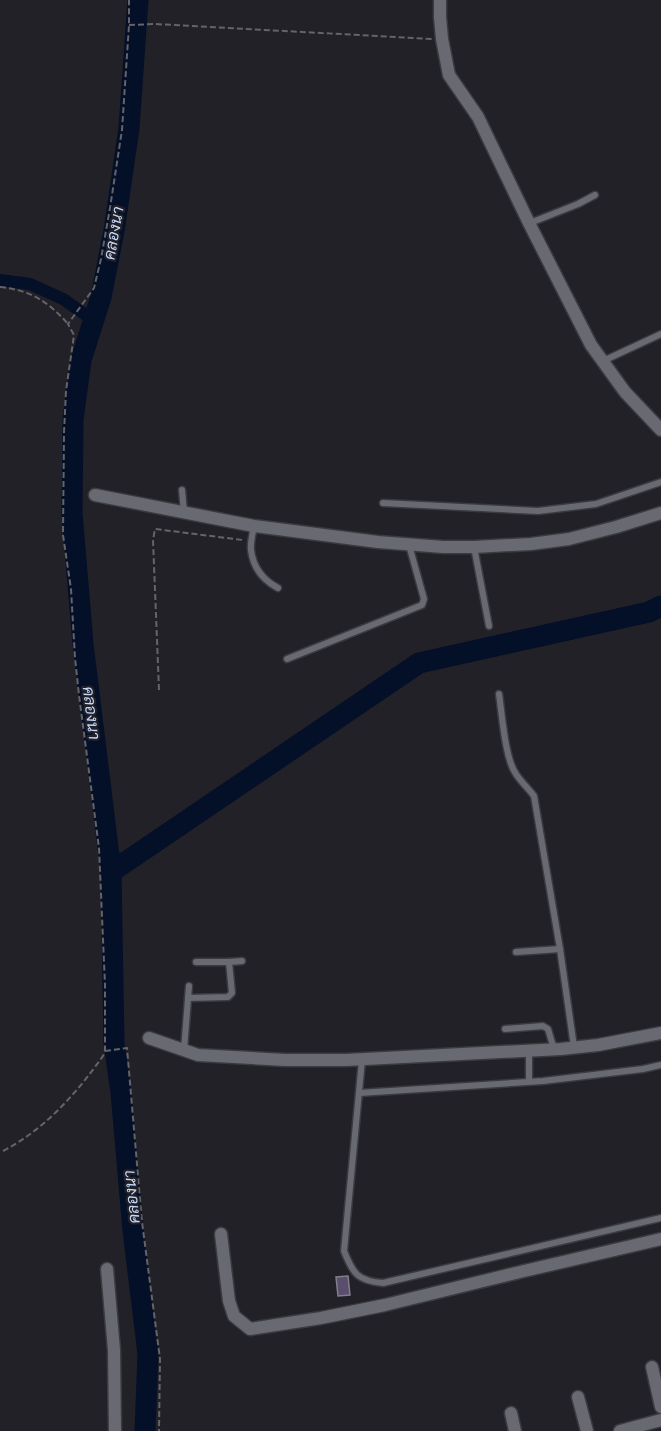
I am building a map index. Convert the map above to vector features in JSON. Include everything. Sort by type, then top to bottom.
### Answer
[{"type":"street","points":[[440,0],[442,39],[448,75],[478,117],[591,345],[625,392],[661,430]]},
{"type":"street","points":[[95,495],[254,526],[409,545],[474,547],[531,544],[569,539],[661,513]]},
{"type":"street","points":[[149,1038],[198,1055],[264,1059],[362,1059],[554,1050],[661,1033]]},
{"type":"street","points":[[221,1234],[229,1301],[234,1316],[250,1329],[385,1305],[661,1239]]},
{"type":"street","points":[[107,1269],[114,1350],[115,1431]]},
{"type":"street","points":[[652,1367],[661,1407]]},
{"type":"street","points":[[578,1396],[587,1431]]},
{"type":"street","points":[[511,1413],[515,1431]]},
{"type":"street","points":[[620,1431],[649,1427],[661,1420]]},
{"type":"lane","points":[[529,223],[595,195]]},
{"type":"lane","points":[[602,361],[661,334]]},
{"type":"lane","points":[[383,502],[538,511],[596,504],[661,482]]},
{"type":"lane","points":[[182,490],[184,512]]},
{"type":"lane","points":[[254,526],[251,549],[256,566],[267,582],[278,588]]},
{"type":"lane","points":[[287,660],[422,605],[424,599],[409,545]]},
{"type":"lane","points":[[474,547],[489,626]]},
{"type":"lane","points":[[499,694],[509,759],[515,773],[534,796],[574,1048]]},
{"type":"lane","points":[[516,952],[560,949]]},
{"type":"lane","points":[[196,962],[242,961]]},
{"type":"lane","points":[[188,998],[228,997],[232,993],[229,962]]},
{"type":"lane","points":[[184,1051],[189,986]]},
{"type":"lane","points":[[505,1029],[543,1026],[548,1029],[554,1050]]},
{"type":"lane","points":[[529,1051],[529,1082]]},
{"type":"lane","points":[[362,1059],[344,1251],[356,1275],[369,1282],[383,1284],[661,1218]]},
{"type":"lane","points":[[359,1093],[529,1082],[661,1065]]},
{"type":"path","points":[[69,324],[94,288],[101,259],[122,130],[129,0]]},
{"type":"path","points":[[129,25],[155,24],[442,39]]},
{"type":"path","points":[[0,287],[22,291],[49,304],[69,324],[74,335],[65,402],[63,535],[71,589],[79,695],[99,848],[105,985],[105,1051],[103,1056],[76,1092],[33,1133],[3,1151]]},
{"type":"path","points":[[159,690],[153,540],[155,529],[252,541]]},
{"type":"path","points":[[105,1051],[127,1048],[142,1222],[160,1359],[159,1431]]},
{"type":"building","points":[[348,1276],[350,1295],[338,1296],[336,1277]]},
{"type":"waterway","name":"คลองนา","points":[[138,0],[129,128],[114,231],[101,297],[81,360],[73,419],[72,513],[83,644],[111,872],[114,1043],[148,1354],[145,1431]]},
{"type":"waterway","points":[[0,280],[30,284],[63,299],[93,320]]},
{"type":"waterway","points":[[111,872],[419,663],[649,612],[661,606]]}]
